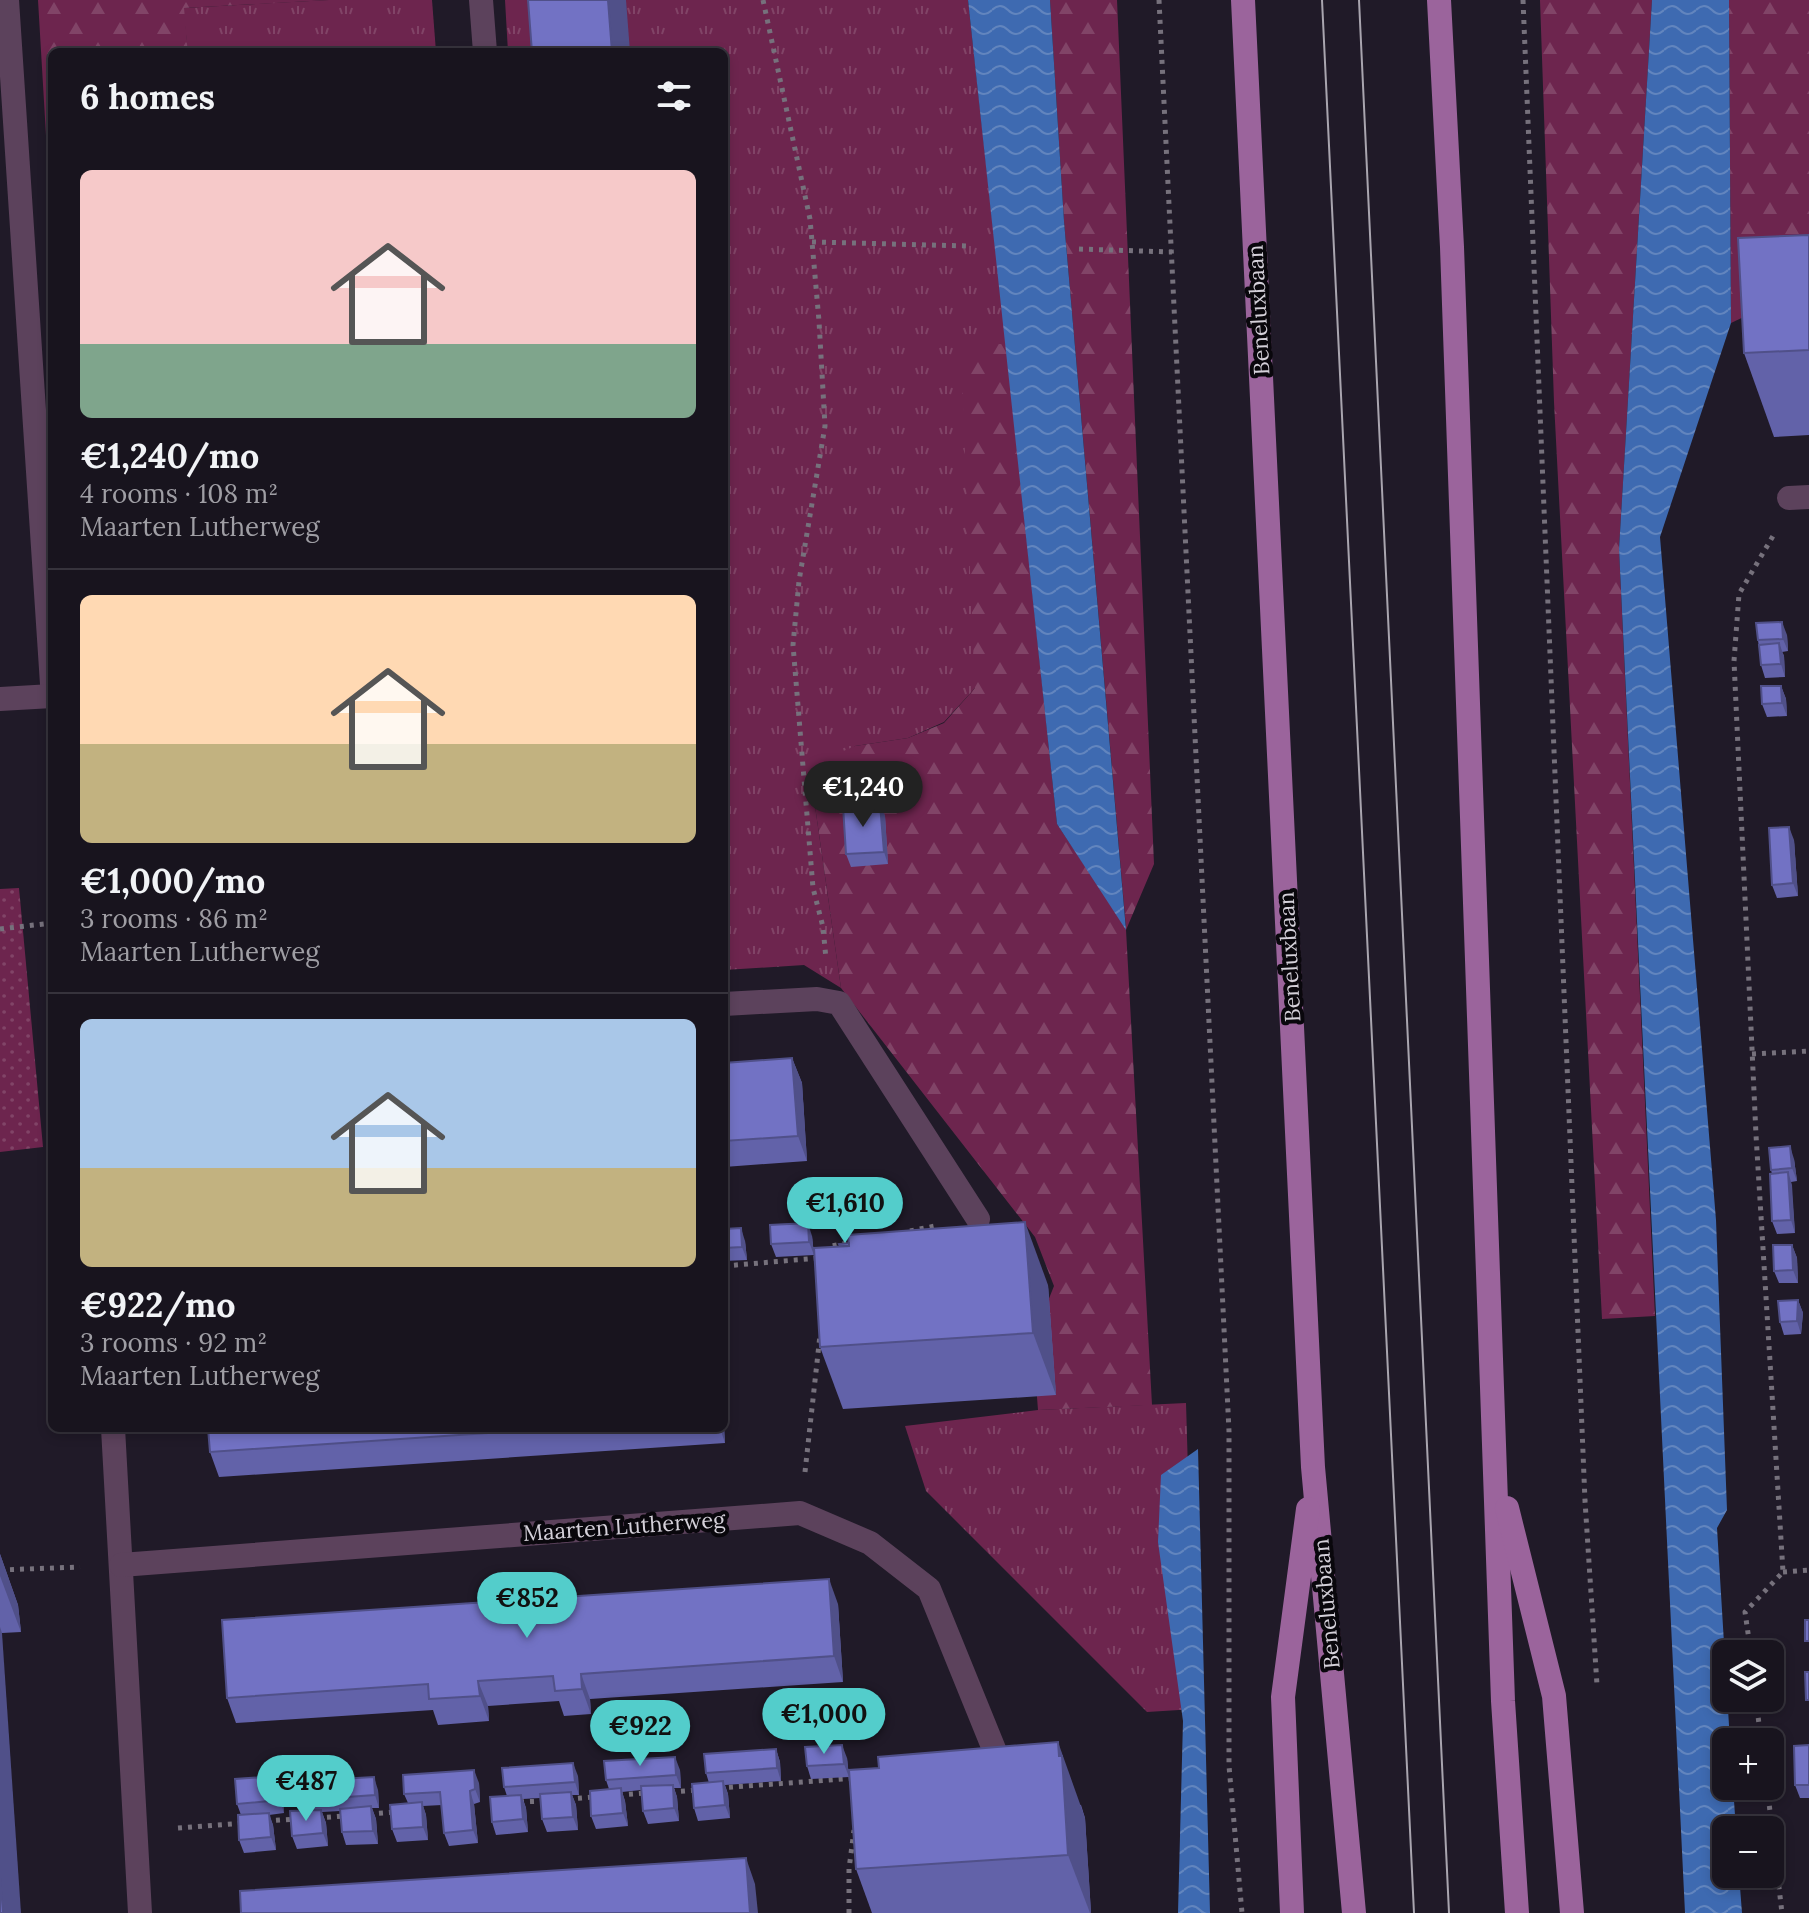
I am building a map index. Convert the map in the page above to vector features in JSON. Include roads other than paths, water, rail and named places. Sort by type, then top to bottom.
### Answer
[{"type":"main road","name":"Beneluxbaan","points":[[1243,0],[1313,1467],[1354,1913]]},
{"type":"main road","points":[[1439,0],[1452,247],[1503,1701],[1517,1913]]},
{"type":"main road","points":[[1496,1463],[1554,1696],[1572,1913]]},
{"type":"main road","points":[[1292,1913],[1283,1697],[1313,1467]]},
{"type":"street","points":[[7,0],[48,623]]},
{"type":"street","points":[[481,0],[485,48]]},
{"type":"street","points":[[0,699],[48,696]]},
{"type":"street","points":[[728,1004],[817,999],[839,1003],[978,1219]]},
{"type":"street","points":[[113,1432],[140,1913]]},
{"type":"street","name":"Maarten Lutherweg","points":[[121,1565],[800,1513],[870,1543],[929,1589],[996,1754]]},
{"type":"water","points":[[968,0],[1050,0],[1064,221],[1126,930],[1057,824]]},
{"type":"water","points":[[1652,0],[1729,0],[1731,323],[1660,537],[1716,1220],[1727,1510],[1717,1528],[1724,1640],[1712,1640],[1712,1712],[1728,1712],[1729,1728],[1712,1728],[1712,1800],[1734,1800],[1735,1816],[1712,1816],[1712,1888],[1740,1888],[1742,1913],[1685,1913],[1619,549]]},
{"type":"water","points":[[1198,1449],[1210,1913],[1178,1913],[1183,1721],[1158,1542],[1161,1475]]},
{"type":"tram line","points":[[1322,0],[1414,1913]]},
{"type":"tram line","points":[[1359,0],[1449,1913]]}]
